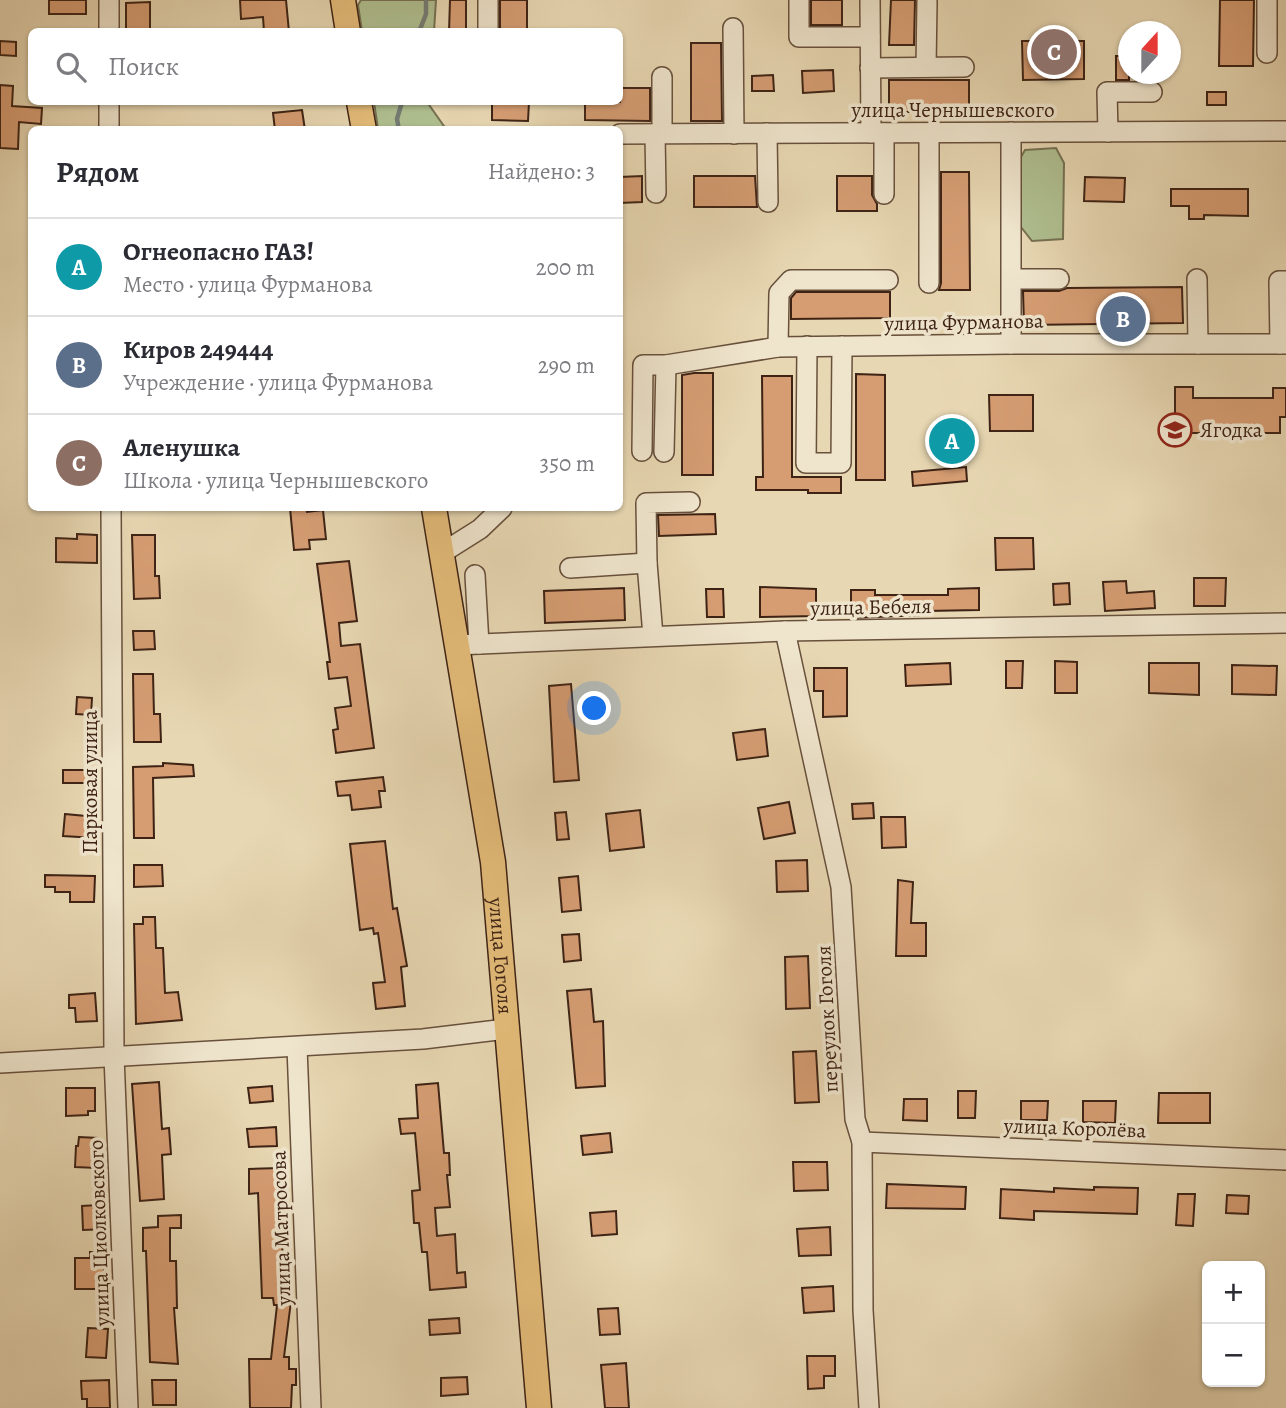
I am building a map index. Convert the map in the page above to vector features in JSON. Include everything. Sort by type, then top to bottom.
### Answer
[{"type":"main road","points":[[343,0],[347,28]]},
{"type":"main road","points":[[360,105],[363,126]]},
{"type":"main road","name":"улица Гоголя","points":[[435,511],[442,553],[468,645],[493,862],[539,1408]]},
{"type":"street","points":[[109,0],[109,28]]},
{"type":"street","points":[[488,0],[488,28]]},
{"type":"street","points":[[799,0],[799,37],[870,37]]},
{"type":"street","points":[[870,0],[870,68],[884,194]]},
{"type":"street","points":[[1267,0],[1267,53]]},
{"type":"street","points":[[926,2],[926,67]]},
{"type":"street","points":[[733,28],[734,134]]},
{"type":"street","points":[[870,68],[964,67]]},
{"type":"street","points":[[656,193],[662,77]]},
{"type":"street","points":[[1108,132],[1107,92],[1152,92]]},
{"type":"street","points":[[109,105],[109,126]]},
{"type":"street","name":"улица Чернышевского","points":[[623,134],[1286,131]]},
{"type":"street","points":[[1011,132],[1011,344]]},
{"type":"street","points":[[767,133],[768,202]]},
{"type":"street","points":[[929,133],[929,283]]},
{"type":"street","points":[[1012,279],[1059,279]]},
{"type":"street","points":[[1197,279],[1198,344]]},
{"type":"street","points":[[778,347],[779,293],[791,280],[888,280]]},
{"type":"street","points":[[1283,344],[1279,281],[1286,281]]},
{"type":"street","name":"улица Фурманова","points":[[642,451],[643,365],[666,365],[778,347],[807,346],[1283,344]]},
{"type":"street","points":[[807,346],[806,463],[841,463],[842,346]]},
{"type":"street","points":[[664,452],[666,365]]},
{"type":"street","points":[[653,636],[647,563],[646,503],[690,502]]},
{"type":"street","name":"Парковая улица","points":[[111,511],[114,1056]]},
{"type":"street","points":[[442,553],[480,529],[499,511]]},
{"type":"street","points":[[570,568],[647,563]]},
{"type":"street","points":[[468,645],[475,575]]},
{"type":"street","name":"улица Бебеля","points":[[468,645],[785,631],[1286,623]]},
{"type":"street","name":"переулок Гоголя","points":[[785,631],[841,887],[855,1119],[862,1142],[863,1310],[869,1408]]},
{"type":"street","points":[[0,1063],[423,1039],[506,1029]]},
{"type":"street","name":"улица Матросова","points":[[297,1047],[311,1408]]},
{"type":"street","name":"улица Циолковского","points":[[114,1056],[128,1408]]},
{"type":"street","name":"улица Королёва","points":[[862,1142],[1286,1160]]},
{"type":"green space","points":[[361,0],[436,0],[434,28],[362,28],[358,5]]},
{"type":"green space","points":[[374,105],[429,105],[444,126],[378,126]]},
{"type":"green space","points":[[1056,148],[1064,163],[1063,239],[1032,241],[1021,227],[1021,157],[1025,150]]},
{"type":"building","points":[[49,0],[86,0],[86,14],[49,14]]},
{"type":"building","points":[[240,0],[286,0],[289,28],[264,28],[263,17],[241,19]]},
{"type":"building","points":[[450,0],[466,0],[466,28],[449,28]]},
{"type":"building","points":[[500,0],[527,0],[527,28],[500,28]]},
{"type":"building","points":[[811,0],[842,0],[842,25],[811,25]]},
{"type":"building","points":[[891,0],[915,0],[914,45],[889,45]]},
{"type":"building","points":[[1220,0],[1254,0],[1253,66],[1219,66]]},
{"type":"building","points":[[150,2],[150,28],[126,28],[126,3]]},
{"type":"building","points":[[0,41],[16,42],[16,56],[0,55]]},
{"type":"building","points":[[1022,41],[1040,41],[1041,51],[1066,51],[1066,41],[1084,41],[1084,79],[1023,80]]},
{"type":"building","points":[[691,43],[721,43],[722,121],[691,121]]},
{"type":"building","points":[[1116,56],[1118,56],[1118,80]]},
{"type":"building","points":[[833,70],[834,91],[803,93],[802,71]]},
{"type":"building","points":[[773,75],[774,91],[752,91],[752,76]]},
{"type":"building","points":[[889,80],[969,80],[969,112],[889,112]]},
{"type":"building","points":[[0,85],[13,86],[12,106],[42,108],[41,124],[19,122],[18,149],[0,148]]},
{"type":"building","points":[[623,88],[650,88],[650,121],[585,120],[585,105],[623,105]]},
{"type":"building","points":[[1207,92],[1226,92],[1226,105],[1207,105]]},
{"type":"building","points":[[492,105],[529,105],[528,121],[492,120]]},
{"type":"building","points":[[302,110],[304,126],[275,126],[273,113]]},
{"type":"building","points":[[941,172],[969,172],[970,290],[939,290]]},
{"type":"building","points":[[642,176],[642,202],[623,203],[623,177]]},
{"type":"building","points":[[694,176],[755,176],[757,207],[694,207]]},
{"type":"building","points":[[837,176],[872,176],[872,195],[877,211],[837,211]]},
{"type":"building","points":[[1085,177],[1125,178],[1124,202],[1084,201]]},
{"type":"building","points":[[1171,189],[1248,189],[1248,216],[1204,215],[1204,219],[1189,219],[1189,206],[1171,206]]},
{"type":"building","points":[[1182,287],[1183,323],[1024,325],[1023,291]]},
{"type":"building","points":[[796,292],[890,292],[890,318],[791,319],[791,298]]},
{"type":"building","points":[[713,373],[713,475],[682,475],[682,375]]},
{"type":"building","points":[[856,374],[885,375],[885,480],[856,480]]},
{"type":"building","points":[[762,376],[792,376],[792,477],[841,477],[841,493],[756,490],[756,477],[763,477]]},
{"type":"building","points":[[1175,387],[1193,387],[1193,398],[1273,398],[1273,388],[1286,388],[1286,417],[1280,417],[1280,433],[1183,433],[1183,417],[1175,416]]},
{"type":"building","points":[[989,395],[1033,395],[1033,431],[990,431]]},
{"type":"building","points":[[966,467],[967,481],[913,486],[912,472]]},
{"type":"building","points":[[290,511],[323,511],[326,539],[309,540],[310,549],[294,550]]},
{"type":"building","points":[[715,514],[716,534],[659,536],[658,515]]},
{"type":"building","points":[[77,534],[97,535],[97,563],[56,562],[56,538],[77,539]]},
{"type":"building","points":[[132,535],[155,535],[155,576],[159,576],[160,598],[134,599]]},
{"type":"building","points":[[995,538],[1033,538],[1034,569],[996,570]]},
{"type":"building","points":[[349,561],[357,621],[339,623],[341,646],[360,644],[374,748],[336,753],[333,730],[338,729],[335,708],[351,706],[347,677],[329,679],[327,662],[330,662],[317,564]]},
{"type":"building","points":[[1194,578],[1226,578],[1225,606],[1194,606]]},
{"type":"building","points":[[1126,581],[1127,593],[1154,591],[1155,608],[1105,611],[1103,582]]},
{"type":"building","points":[[1069,583],[1070,604],[1054,605],[1053,584]]},
{"type":"building","points":[[760,587],[816,589],[816,616],[760,617]]},
{"type":"building","points":[[624,588],[625,620],[545,623],[544,591]]},
{"type":"building","points":[[979,588],[979,610],[926,611],[926,615],[851,618],[851,590],[875,590],[875,595],[948,595],[948,589]]},
{"type":"building","points":[[706,589],[723,589],[724,617],[707,617]]},
{"type":"building","points":[[133,631],[154,631],[155,649],[134,650]]},
{"type":"building","points":[[1006,661],[1023,661],[1022,688],[1006,688]]},
{"type":"building","points":[[1055,661],[1077,662],[1077,693],[1055,693]]},
{"type":"building","points":[[950,663],[951,684],[906,686],[905,665]]},
{"type":"building","points":[[1149,663],[1199,663],[1199,695],[1149,693]]},
{"type":"building","points":[[1232,665],[1277,666],[1276,695],[1232,694]]},
{"type":"building","points":[[814,668],[847,668],[847,716],[823,717],[823,691],[814,691]]},
{"type":"building","points":[[133,674],[153,674],[154,714],[160,714],[161,742],[134,742]]},
{"type":"building","points":[[571,684],[579,780],[554,782],[549,686]]},
{"type":"building","points":[[77,697],[92,698],[91,715],[76,714]]},
{"type":"building","points":[[765,729],[768,756],[737,760],[733,733]]},
{"type":"building","points":[[163,763],[193,765],[194,776],[153,778],[154,838],[134,838],[133,767],[163,766]]},
{"type":"building","points":[[63,770],[95,770],[95,783],[63,783]]},
{"type":"building","points":[[383,777],[385,791],[379,791],[381,807],[352,810],[350,795],[338,796],[336,782]]},
{"type":"building","points":[[789,802],[795,833],[764,839],[758,808]]},
{"type":"building","points":[[873,803],[874,818],[853,819],[852,804]]},
{"type":"building","points":[[640,810],[644,847],[610,851],[606,814]]},
{"type":"building","points":[[566,812],[569,839],[557,840],[555,813]]},
{"type":"building","points":[[65,814],[96,817],[95,838],[63,836]]},
{"type":"building","points":[[881,817],[905,817],[906,847],[882,848]]},
{"type":"building","points":[[385,841],[393,909],[397,908],[407,966],[401,967],[405,1006],[376,1009],[373,983],[385,982],[378,933],[374,934],[373,928],[360,930],[350,844]]},
{"type":"building","points":[[807,860],[808,891],[777,892],[776,861]]},
{"type":"building","points":[[134,865],[162,865],[163,886],[134,887]]},
{"type":"building","points":[[45,875],[95,876],[94,902],[70,902],[70,892],[55,892],[55,887],[45,887]]},
{"type":"building","points":[[578,876],[581,910],[562,912],[559,878]]},
{"type":"building","points":[[898,880],[913,882],[911,923],[926,923],[926,956],[896,956]]},
{"type":"building","points":[[143,917],[155,917],[156,948],[163,948],[165,993],[178,992],[182,1020],[136,1024],[134,924],[143,924]]},
{"type":"building","points":[[579,934],[581,960],[564,962],[562,935]]},
{"type":"building","points":[[808,956],[810,1008],[786,1009],[785,957]]},
{"type":"building","points":[[591,989],[594,1022],[603,1021],[605,1086],[576,1088],[567,991]]},
{"type":"building","points":[[95,993],[97,1021],[76,1022],[75,1008],[69,1008],[69,995]]},
{"type":"building","points":[[816,1051],[819,1102],[795,1103],[793,1052]]},
{"type":"building","points":[[159,1082],[162,1129],[169,1128],[171,1154],[162,1155],[164,1199],[140,1201],[132,1084]]},
{"type":"building","points":[[438,1083],[444,1153],[449,1153],[450,1175],[447,1175],[450,1207],[435,1208],[437,1236],[455,1234],[457,1273],[465,1272],[466,1287],[430,1290],[427,1252],[422,1252],[419,1223],[414,1223],[412,1191],[420,1190],[415,1133],[401,1134],[399,1119],[418,1118],[416,1085]]},
{"type":"building","points":[[272,1086],[273,1101],[250,1103],[248,1088]]},
{"type":"building","points":[[66,1088],[95,1088],[95,1111],[88,1111],[88,1115],[66,1116]]},
{"type":"building","points":[[958,1091],[976,1091],[975,1118],[958,1118]]},
{"type":"building","points":[[1159,1093],[1210,1093],[1210,1123],[1158,1123]]},
{"type":"building","points":[[904,1099],[927,1099],[927,1121],[903,1120]]},
{"type":"building","points":[[1021,1101],[1048,1101],[1047,1120],[1021,1120]]},
{"type":"building","points":[[1083,1101],[1116,1101],[1115,1123],[1083,1122]]},
{"type":"building","points":[[276,1127],[277,1146],[249,1147],[247,1129]]},
{"type":"building","points":[[610,1133],[612,1152],[583,1155],[581,1136]]},
{"type":"building","points":[[79,1137],[98,1138],[97,1168],[75,1167]]},
{"type":"building","points":[[793,1162],[827,1162],[828,1190],[794,1191]]},
{"type":"building","points":[[280,1168],[285,1293],[292,1293],[284,1357],[289,1357],[289,1369],[296,1369],[296,1385],[292,1385],[291,1408],[250,1408],[249,1359],[271,1359],[277,1305],[274,1305],[273,1298],[262,1298],[258,1193],[249,1194],[249,1169]]},
{"type":"building","points":[[887,1184],[966,1187],[965,1209],[886,1208]]},
{"type":"building","points":[[1094,1187],[1138,1188],[1137,1214],[1034,1211],[1034,1220],[1000,1218],[1001,1189],[1054,1192],[1054,1188],[1094,1190]]},
{"type":"building","points":[[1178,1194],[1195,1194],[1193,1226],[1176,1225]]},
{"type":"building","points":[[1227,1195],[1249,1196],[1248,1214],[1226,1213]]},
{"type":"building","points":[[98,1205],[99,1216],[106,1215],[107,1229],[83,1230],[82,1206]]},
{"type":"building","points":[[616,1211],[617,1234],[592,1236],[590,1213]]},
{"type":"building","points":[[181,1215],[181,1228],[170,1228],[170,1261],[176,1261],[177,1308],[174,1308],[178,1364],[150,1362],[143,1228],[158,1227],[158,1216]]},
{"type":"building","points":[[830,1227],[831,1255],[799,1256],[797,1229]]},
{"type":"building","points":[[90,1252],[104,1252],[104,1289],[75,1289],[75,1258],[90,1258]]},
{"type":"building","points":[[833,1286],[834,1311],[804,1313],[802,1288]]},
{"type":"building","points":[[618,1308],[620,1334],[600,1335],[598,1309]]},
{"type":"building","points":[[459,1318],[460,1333],[430,1335],[429,1320]]},
{"type":"building","points":[[88,1328],[108,1329],[106,1358],[86,1357]]},
{"type":"building","points":[[807,1356],[835,1356],[835,1376],[824,1376],[824,1388],[808,1389]]},
{"type":"building","points":[[626,1363],[629,1408],[605,1408],[601,1365]]},
{"type":"building","points":[[467,1377],[468,1394],[441,1396],[441,1378]]},
{"type":"building","points":[[109,1380],[110,1408],[87,1408],[87,1399],[82,1399],[81,1381]]},
{"type":"building","points":[[152,1380],[176,1380],[176,1405],[153,1405]]},
{"type":"waterway","points":[[421,28],[426,14],[426,0]]},
{"type":"waterway","points":[[398,126],[397,119],[401,105]]},
{"type":"place","name":"Аленушка","points":[[1054,52]]},
{"type":"place","name":"Киров 249444","points":[[1123,319]]},
{"type":"place","name":"Ягодка","points":[[1175,430]]},
{"type":"place","name":"Огнеопасно ГАЗ!","points":[[952,441]]}]
